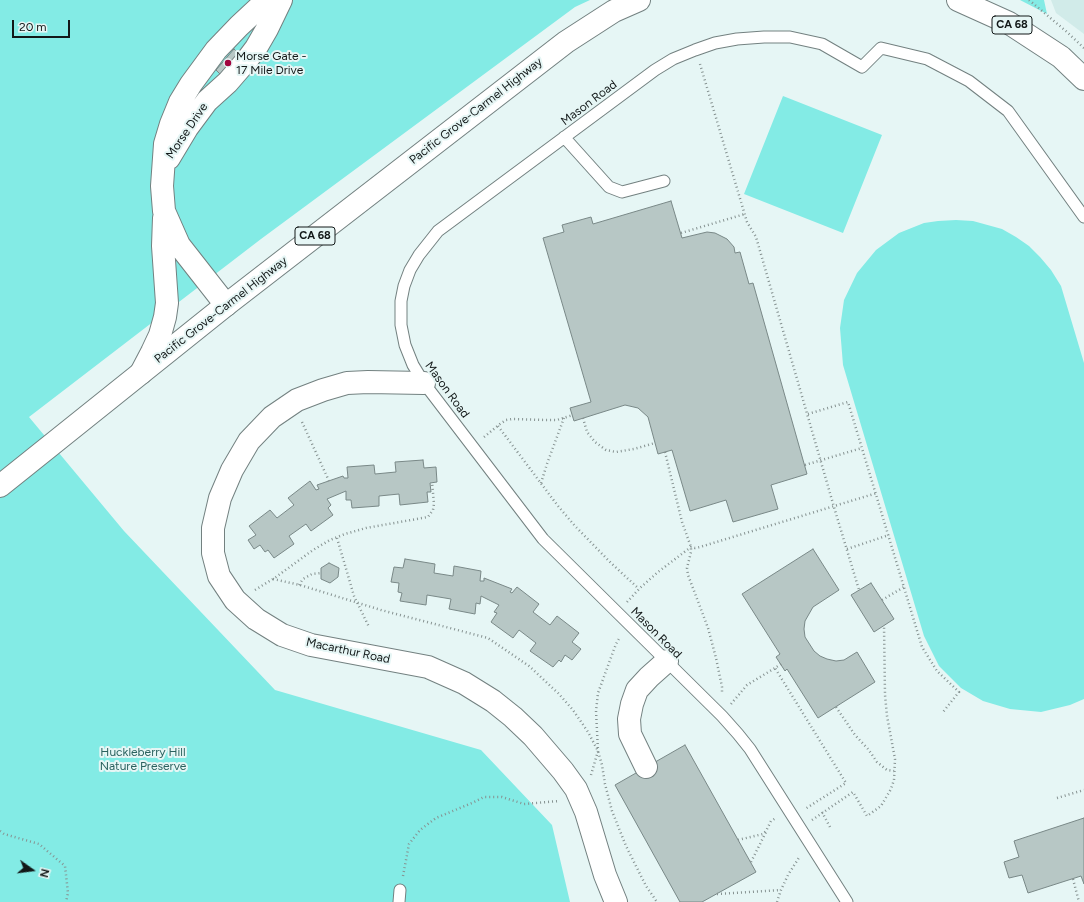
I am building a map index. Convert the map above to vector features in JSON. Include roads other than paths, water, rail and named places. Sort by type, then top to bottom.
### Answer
[{"type":"street","name":"Morse Drive","points":[[226,305],[179,245],[164,211],[162,186],[165,144],[180,102],[190,84],[216,50],[267,0]]},
{"type":"street","name":"Morse Drive","points":[[164,166],[187,128],[207,101],[228,82],[256,48],[281,0]]},
{"type":"street","name":"Pacific Grove-Carmel Highway","points":[[0,486],[226,305],[566,42],[614,11],[639,0]]},
{"type":"street","name":"CA 68","points":[[958,0],[1008,23],[1061,57],[1084,79]]},
{"type":"street","points":[[141,373],[160,335],[167,303],[164,211]]},
{"type":"street","name":"Macarthur Road","points":[[424,383],[347,383],[297,400],[272,417],[250,441],[232,470],[220,498],[213,528],[213,554],[219,576],[234,600],[256,619],[282,634],[311,645],[428,667],[464,683],[493,701],[513,717],[533,736],[563,771],[576,789],[586,812],[605,875],[616,902]]},
{"type":"street","points":[[646,767],[630,734],[629,720],[632,704],[637,690],[649,676],[667,661]]},
{"type":"lane","name":"Mason Road","points":[[847,902],[750,749],[738,734],[667,661],[543,539],[424,383],[413,364],[405,345],[401,325],[400,302],[404,286],[410,270],[419,255],[438,231],[564,137],[655,70],[673,59],[715,43],[737,39],[790,37],[822,44],[862,67],[881,48],[927,59],[969,81],[1008,111],[1084,217]]},
{"type":"lane","points":[[564,137],[608,187],[622,192],[664,181]]},
{"type":"lane","points":[[399,902],[400,890]]},
{"type":"place","name":"Morse Gate - 17 Mile Drive","points":[[228,63]]},
{"type":"park label","name":"Huckleberry Hill Nature Preserve","points":[[143,759]]}]
